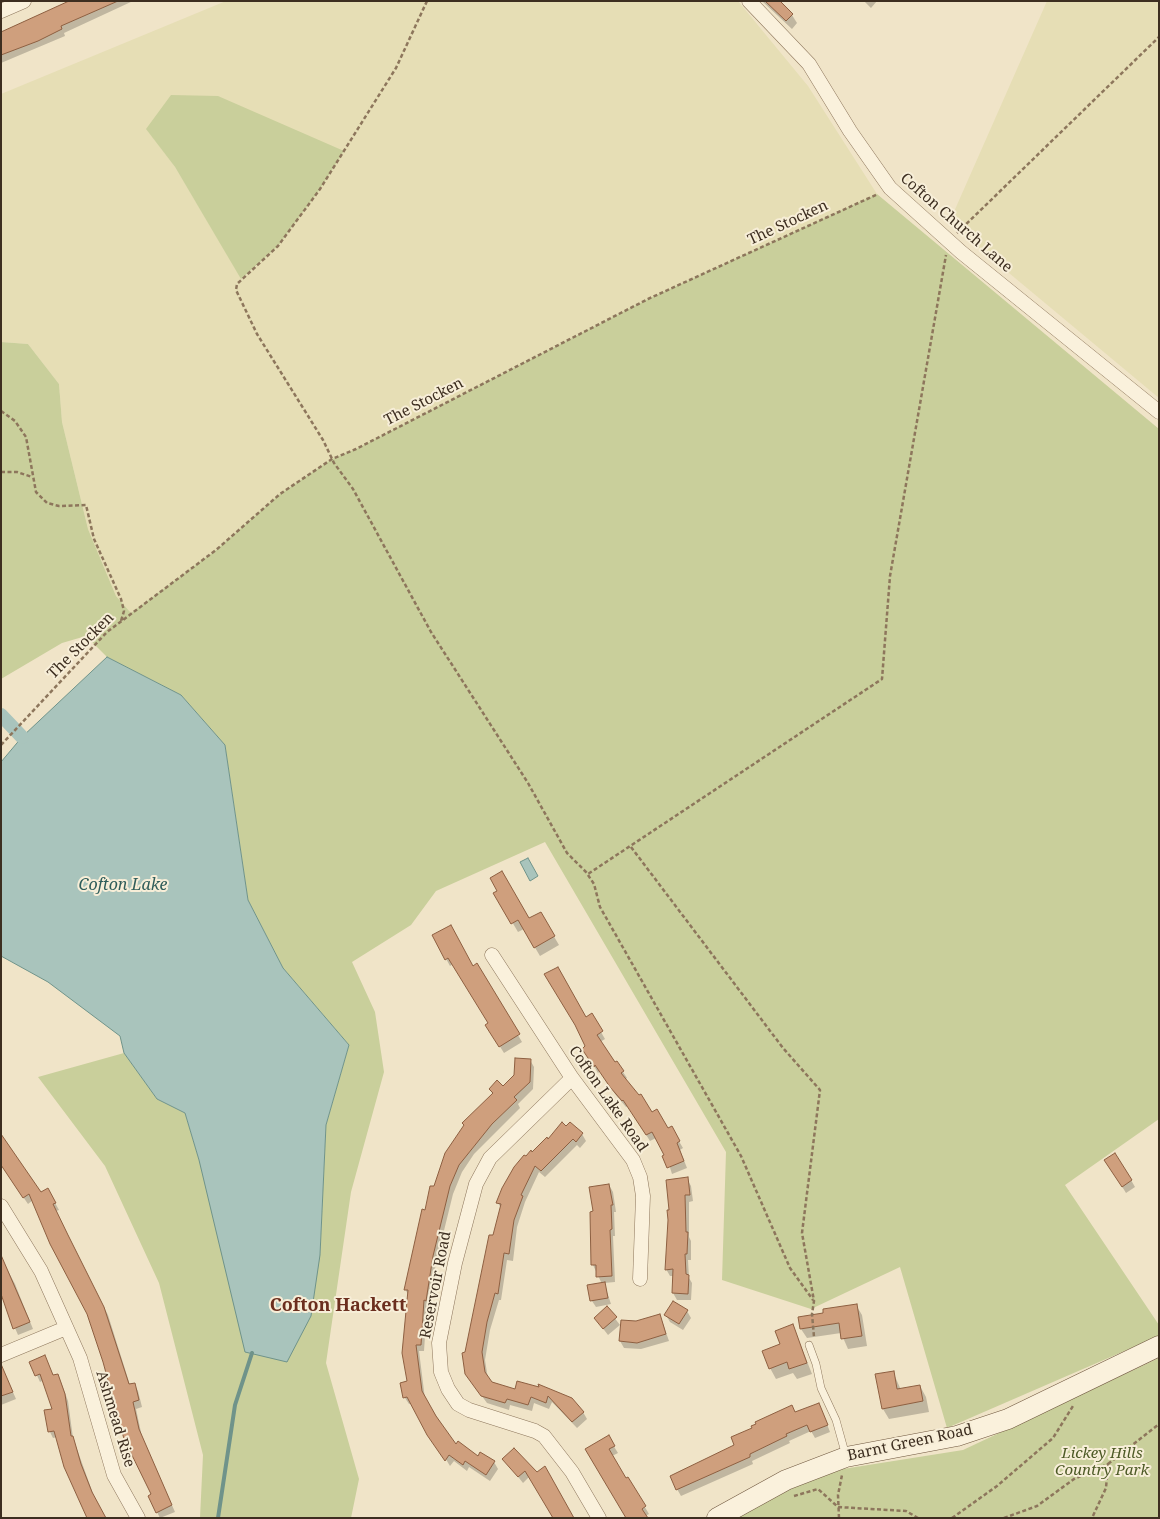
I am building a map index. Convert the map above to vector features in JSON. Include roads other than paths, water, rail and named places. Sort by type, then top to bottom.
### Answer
[{"type":"main road","name":"Barnt Green Road","points":[[717,1518],[786,1480],[846,1456],[957,1436],[1008,1419],[1159,1346]]},
{"type":"street","name":"Cofton Church Lane","points":[[750,1],[809,64],[850,130],[890,188],[949,241],[1159,412]]},
{"type":"street","name":"Cofton Lake Road","points":[[492,955],[572,1078],[633,1160],[640,1177],[643,1196],[640,1279]]},
{"type":"street","name":"Reservoir Road","points":[[572,1078],[490,1158],[476,1184],[455,1263],[439,1343],[441,1372],[448,1389],[458,1404],[469,1410],[535,1431],[544,1436],[572,1472],[599,1518]]},
{"type":"street","name":"Ashmead Rise","points":[[1,1206],[41,1271],[80,1358],[114,1475],[138,1518]]},
{"type":"street","points":[[1,1355],[66,1328]]},
{"type":"lane","points":[[808,1345],[816,1364],[821,1388],[836,1420],[846,1456]]},
{"type":"water","name":"Cofton Lake","points":[[107,657],[181,695],[225,745],[248,900],[283,968],[349,1045],[326,1125],[320,1255],[311,1316],[287,1362],[245,1352],[199,1160],[185,1113],[157,1099],[124,1053],[120,1036],[48,982],[1,956],[1,762],[22,737]]},
{"type":"water","points":[[528,858],[538,876],[530,881],[520,862]]},
{"type":"waterway","points":[[1,715],[22,737]]},
{"type":"waterway","points":[[218,1518],[235,1405],[252,1353]]},
{"type":"district","name":"Cofton Hackett","points":[[338,1306]]},
{"type":"park label","name":"Lickey Hills Country Park","points":[[1102,1462]]}]
